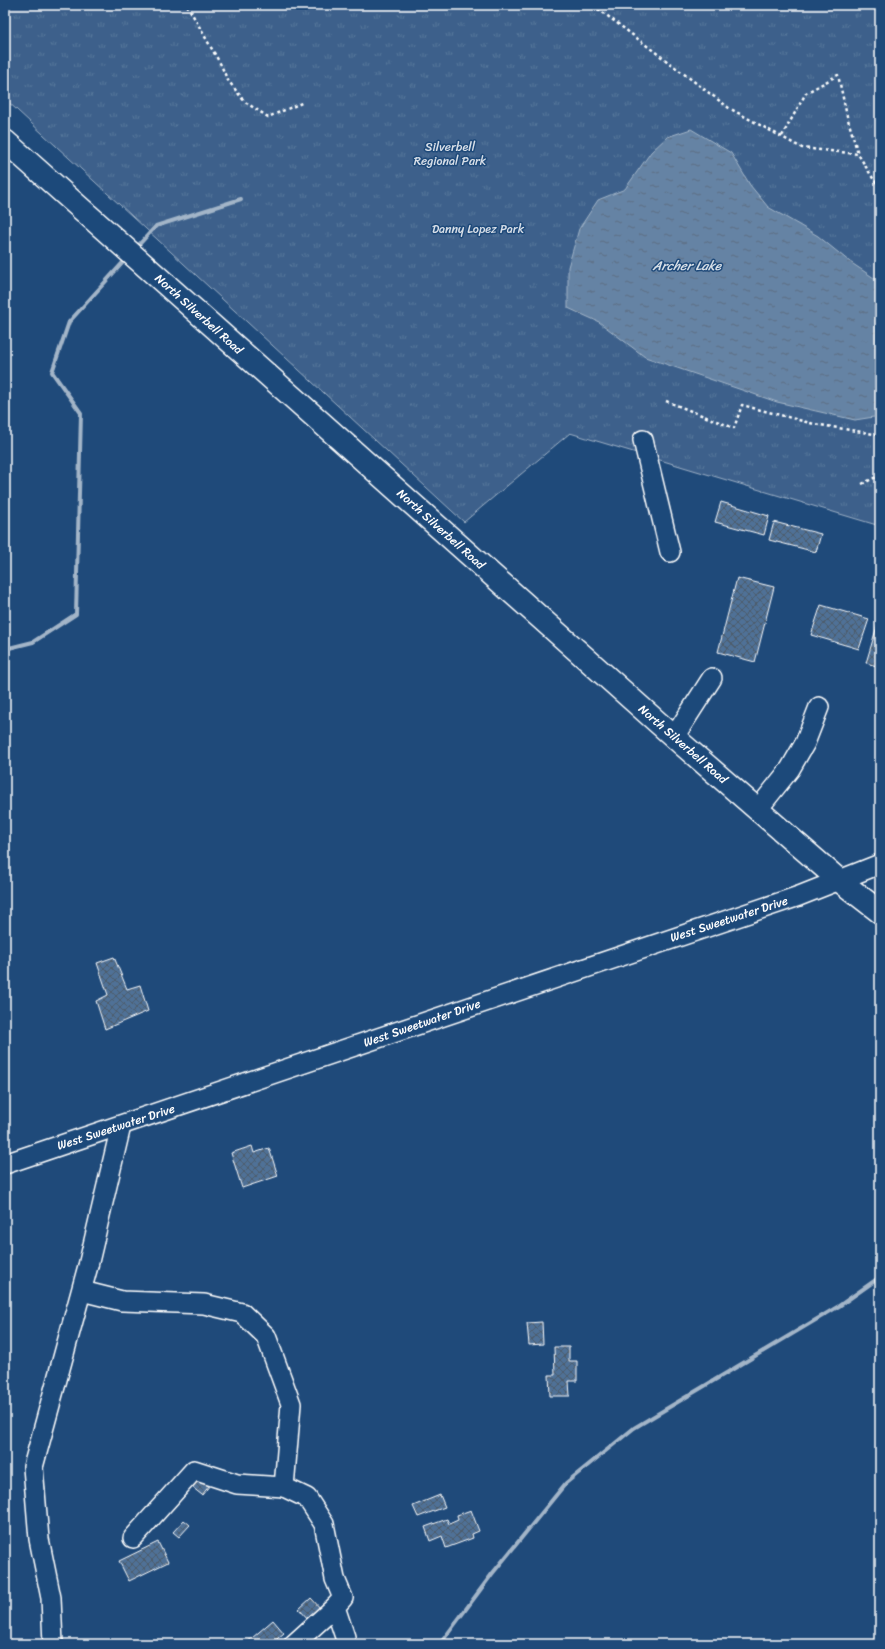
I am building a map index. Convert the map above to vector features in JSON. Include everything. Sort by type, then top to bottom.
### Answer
[{"type":"main road","name":"North Silverbell Road","points":[[5,141],[674,737],[840,881],[880,912]]},
{"type":"street","points":[[643,440],[670,552]]},
{"type":"street","points":[[674,737],[712,678]]},
{"type":"street","points":[[758,809],[790,770],[805,743],[819,707]]},
{"type":"street","name":"West Sweetwater Drive","points":[[5,1164],[121,1126],[840,881],[880,864]]},
{"type":"street","points":[[53,1644],[51,1598],[39,1539],[33,1467],[82,1291],[121,1126]]},
{"type":"street","points":[[82,1291],[122,1300],[204,1304],[227,1309],[242,1313],[266,1336],[291,1404],[284,1487]]},
{"type":"street","points":[[133,1538],[194,1470],[237,1484],[284,1487],[307,1498],[324,1524],[335,1579],[343,1598],[294,1644]]},
{"type":"street","points":[[335,1607],[345,1637],[345,1644]]},
{"type":"path","points":[[187,5],[228,79],[245,102],[268,117],[304,102]]},
{"type":"path","points":[[593,5],[729,108],[802,148],[858,154]]},
{"type":"path","points":[[782,136],[806,93],[838,75],[847,116],[858,154],[874,180],[880,186]]},
{"type":"path","points":[[666,401],[734,428],[742,405],[814,424],[880,435]]},
{"type":"path","points":[[862,484],[880,475]]},
{"type":"green space","name":"Danny Lopez Park","points":[[5,5],[880,5],[880,526],[570,433],[464,522],[5,99]]},
{"type":"water","name":"Archer Lake","points":[[691,129],[731,153],[750,185],[768,207],[818,236],[850,262],[880,282],[880,416],[855,420],[777,402],[645,357],[599,322],[568,308],[568,267],[579,229],[598,200],[625,189],[651,152],[667,137]]},
{"type":"building","points":[[721,502],[769,516],[764,535],[715,522]]},
{"type":"building","points":[[774,522],[821,534],[816,552],[769,540]]},
{"type":"building","points":[[737,578],[774,587],[755,662],[718,652]]},
{"type":"building","points":[[821,605],[869,619],[859,649],[811,635]]},
{"type":"building","points":[[880,616],[880,667],[866,663]]},
{"type":"building","points":[[114,957],[127,989],[140,985],[148,1011],[105,1029],[96,1001],[108,995],[97,963]]},
{"type":"building","points":[[252,1146],[254,1153],[269,1148],[278,1176],[242,1188],[231,1153]]},
{"type":"building","points":[[542,1322],[543,1344],[529,1345],[527,1323]]},
{"type":"building","points":[[554,1347],[569,1347],[569,1361],[577,1361],[577,1381],[569,1381],[570,1396],[550,1396],[549,1375],[555,1375]]},
{"type":"building","points":[[200,1477],[210,1485],[202,1495],[192,1487]]},
{"type":"building","points":[[440,1495],[445,1507],[418,1517],[413,1506]]},
{"type":"building","points":[[471,1510],[479,1531],[472,1534],[473,1538],[446,1548],[442,1536],[430,1541],[425,1527],[447,1519],[449,1524],[458,1520],[457,1515]]},
{"type":"building","points":[[184,1520],[190,1525],[179,1537],[173,1532]]},
{"type":"building","points":[[158,1542],[168,1562],[129,1581],[119,1561]]},
{"type":"building","points":[[311,1598],[321,1609],[309,1620],[299,1609]]},
{"type":"building","points":[[273,1620],[284,1633],[271,1644],[245,1644]]},
{"type":"waterway","points":[[135,249],[156,226],[241,199]]},
{"type":"waterway","points":[[5,649],[33,642],[76,614],[81,413],[52,372],[69,322],[127,258]]},
{"type":"waterway","points":[[440,1644],[492,1574],[566,1483],[634,1428],[839,1306],[880,1277]]},
{"type":"park label","name":"Silverbell Regional Park","points":[[450,154]]}]
